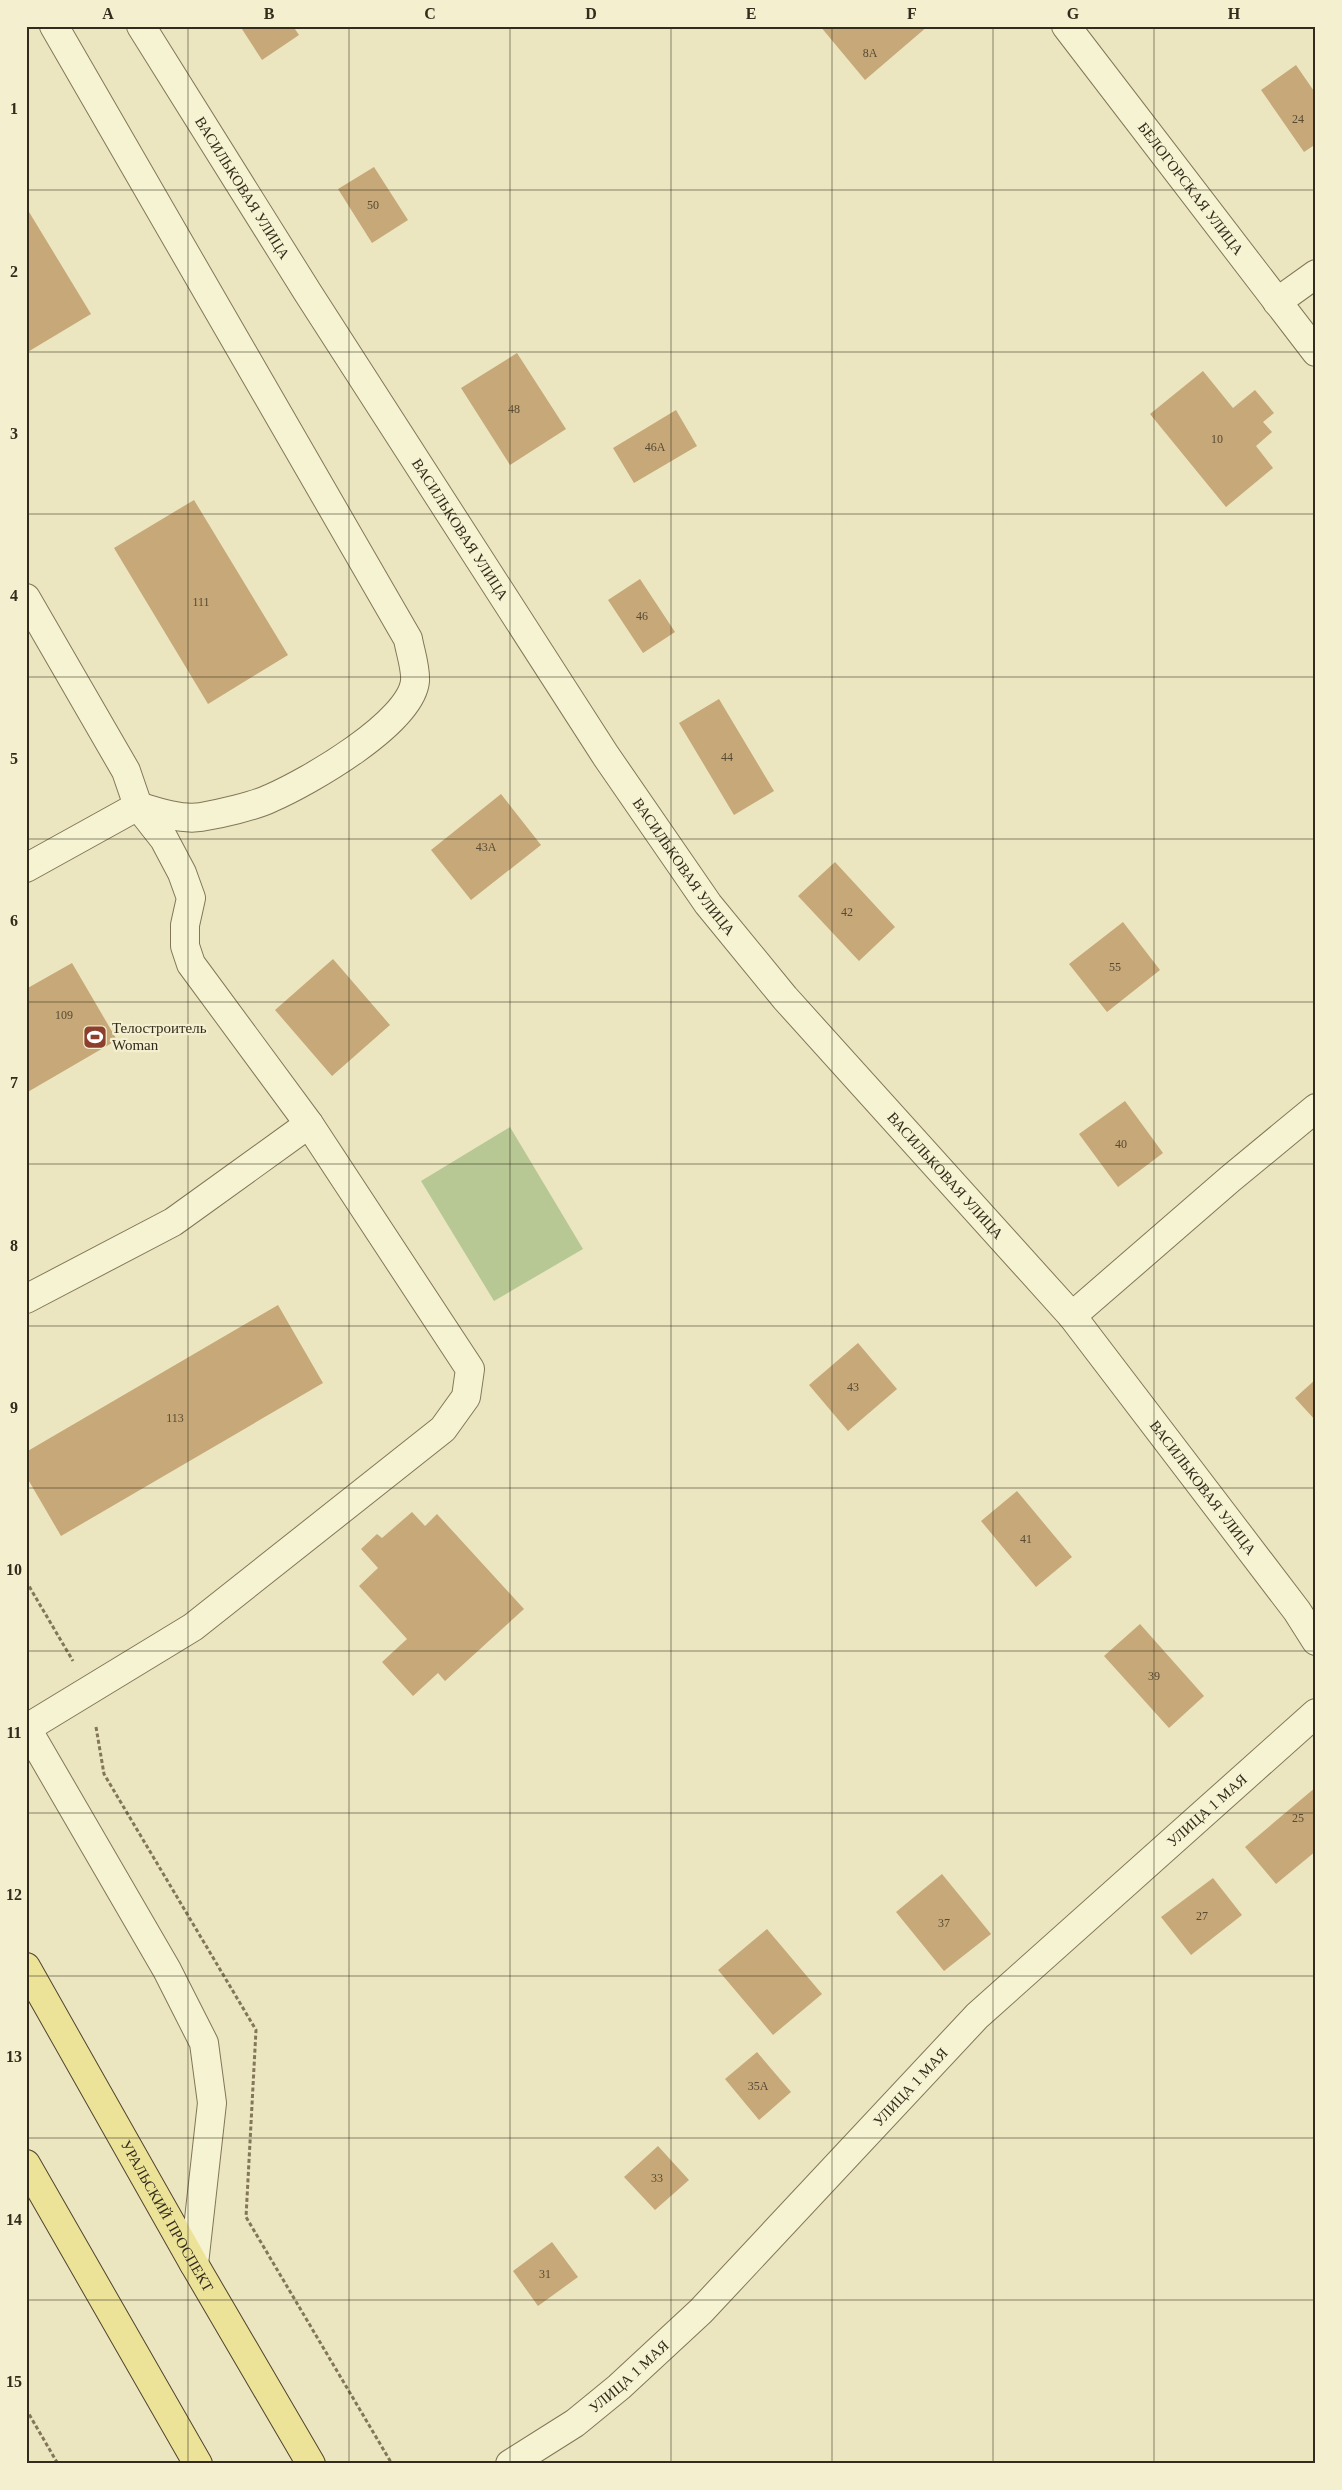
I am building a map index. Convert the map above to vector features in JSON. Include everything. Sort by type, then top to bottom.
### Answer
[{"type":"main road","name":"УРАЛЬСКИЙ ПРОСПЕКТ","points":[[26,1967],[194,2264],[311,2464]]},
{"type":"main road","points":[[26,2164],[198,2464]]},
{"type":"street","points":[[26,868],[138,806],[170,815],[200,817],[270,799],[324,771],[378,732],[401,712],[415,681],[408,639],[54,26]]},
{"type":"street","name":"ВАСИЛЬКОВАЯ УЛИЦА","points":[[141,26],[308,292],[601,748],[708,904],[785,998],[1072,1316],[1298,1611],[1316,1641]]},
{"type":"street","name":"БЕЛОГОРСКАЯ УЛИЦА","points":[[1066,26],[1316,352]]},
{"type":"street","points":[[1277,302],[1316,274]]},
{"type":"street","points":[[26,598],[126,771],[138,806],[164,839],[182,873],[191,898],[185,925],[185,946],[191,964],[309,1124],[470,1369],[466,1397],[443,1429],[193,1627],[27,1728],[166,1970],[204,2043],[212,2104],[194,2264]]},
{"type":"street","points":[[1072,1316],[1230,1178],[1316,1108]]},
{"type":"street","points":[[26,1299],[173,1222],[309,1124]]},
{"type":"street","name":"УЛИЦА 1 МАЯ","points":[[510,2464],[575,2423],[618,2387],[687,2324],[977,2016],[1316,1713]]},
{"type":"path","points":[[26,2409],[58,2464]]},
{"type":"green space","points":[[510,1127],[583,1249],[494,1301],[421,1181]]},
{"type":"building","points":[[240,26],[293,26],[299,35],[262,60]]},
{"type":"building","points":[[820,26],[928,26],[865,80]]},
{"type":"building","points":[[1296,65],[1316,94],[1316,144],[1304,152],[1261,90]]},
{"type":"building","points":[[374,167],[408,220],[372,243],[338,189]]},
{"type":"building","points":[[26,207],[91,314],[26,353]]},
{"type":"building","points":[[517,353],[566,429],[510,465],[461,388]]},
{"type":"building","points":[[1203,371],[1233,408],[1255,390],[1274,413],[1263,422],[1272,432],[1256,446],[1273,468],[1226,507],[1150,414]]},
{"type":"building","points":[[676,410],[697,446],[634,483],[613,448]]},
{"type":"building","points":[[194,500],[288,655],[208,704],[114,548]]},
{"type":"building","points":[[640,579],[675,632],[643,653],[608,600]]},
{"type":"building","points":[[719,699],[774,791],[734,815],[679,723]]},
{"type":"building","points":[[501,794],[541,845],[471,900],[431,850]]},
{"type":"building","points":[[835,862],[895,927],[859,961],[798,896]]},
{"type":"building","points":[[1123,922],[1160,970],[1107,1012],[1069,964]]},
{"type":"building","points":[[333,959],[390,1025],[332,1076],[275,1010]]},
{"type":"building","points":[[72,963],[117,1040],[26,1093],[26,989]]},
{"type":"building","points":[[1125,1101],[1163,1153],[1118,1187],[1079,1134]]},
{"type":"building","points":[[278,1305],[323,1383],[61,1536],[26,1476],[26,1452]]},
{"type":"building","points":[[858,1343],[897,1389],[848,1431],[809,1385]]},
{"type":"building","points":[[1316,1379],[1316,1421],[1295,1398]]},
{"type":"building","points":[[1017,1491],[1072,1557],[1036,1587],[981,1521]]},
{"type":"building","points":[[412,1512],[425,1526],[437,1514],[524,1609],[445,1681],[438,1673],[413,1696],[382,1662],[407,1639],[359,1586],[378,1568],[361,1549],[377,1534],[382,1538]]},
{"type":"building","points":[[1140,1624],[1204,1696],[1169,1728],[1104,1656]]},
{"type":"building","points":[[1316,1787],[1316,1851],[1276,1884],[1245,1847]]},
{"type":"building","points":[[942,1874],[991,1934],[944,1971],[896,1912]]},
{"type":"building","points":[[1213,1878],[1242,1915],[1191,1955],[1161,1917]]},
{"type":"building","points":[[767,1929],[822,1994],[773,2035],[718,1970]]},
{"type":"building","points":[[757,2052],[791,2092],[759,2120],[725,2079]]},
{"type":"building","points":[[658,2146],[689,2180],[655,2210],[624,2177]]},
{"type":"building","points":[[552,2242],[578,2277],[538,2306],[513,2271]]},
{"type":"place","name":"Телостроитель Woman","points":[[95,1037]]}]
